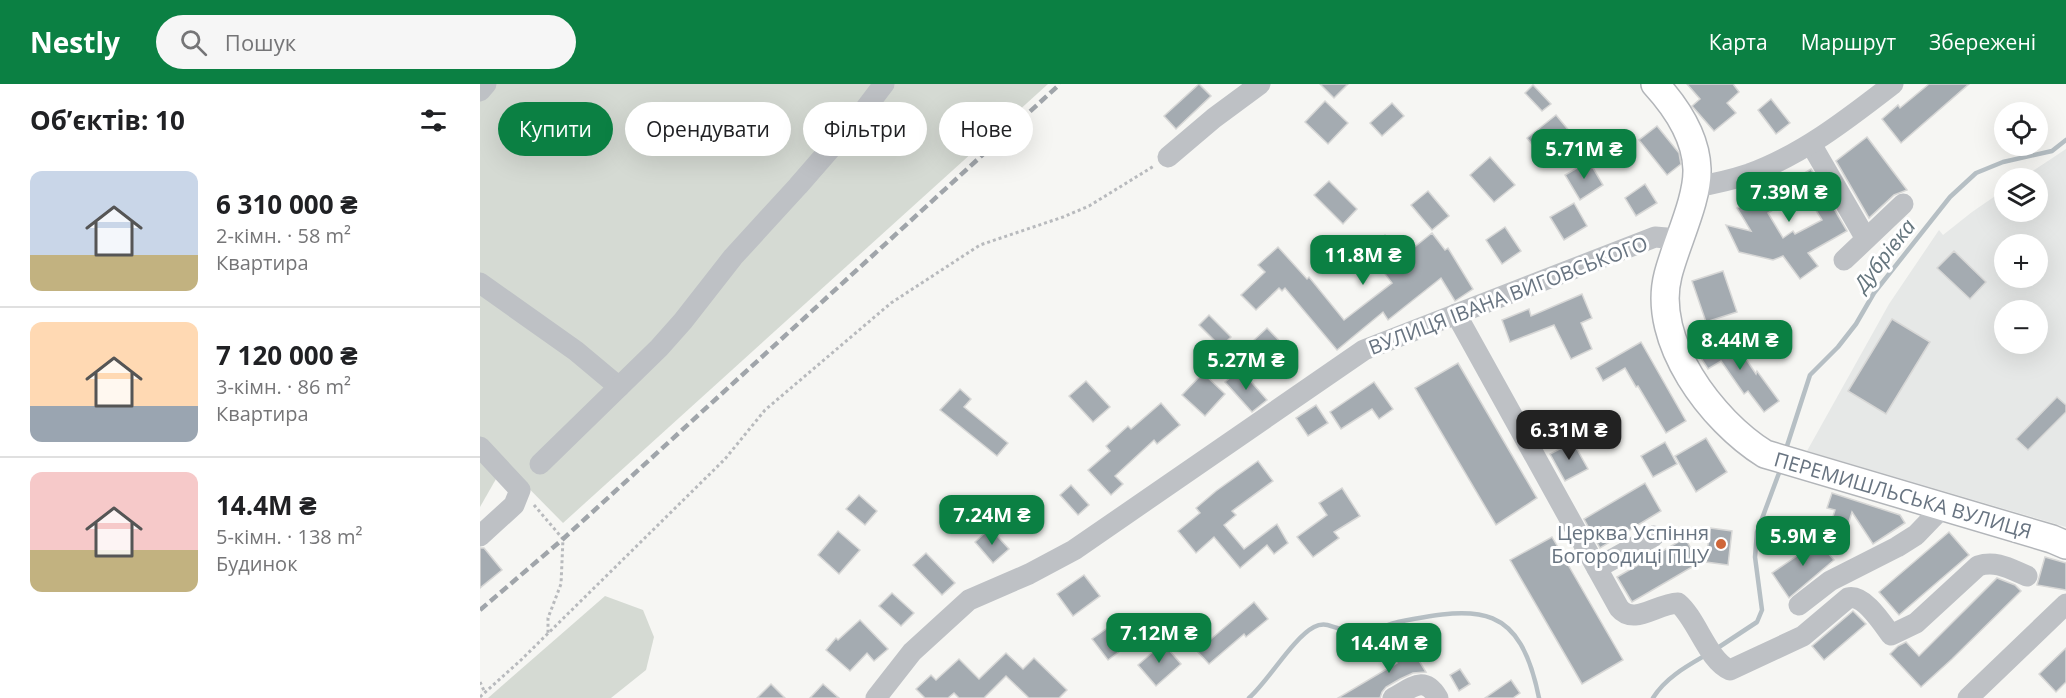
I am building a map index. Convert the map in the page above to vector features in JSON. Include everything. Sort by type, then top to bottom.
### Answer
[{"type":"main road","name":"ПЕРЕМИШЛЬСЬКА ВУЛИЦЯ","points":[[1655,84],[1678,113],[1689,135],[1697,168],[1695,187],[1667,278],[1668,326],[1685,367],[1721,419],[1745,441],[1765,454],[2066,545]]},
{"type":"street","points":[[480,91],[486,84]]},
{"type":"street","points":[[540,464],[659,348],[733,257],[798,186],[884,84]]},
{"type":"street","points":[[1168,157],[1214,118],[1260,84]]},
{"type":"street","points":[[1695,187],[1750,174],[1810,144],[1893,84]]},
{"type":"street","points":[[1810,144],[1866,239]]},
{"type":"street","points":[[1844,260],[1903,204]]},
{"type":"street","name":"ВУЛИЦЯ ІВАНА ВИГОВСЬКОГО","points":[[876,698],[912,652],[969,600],[1029,574],[1074,550],[1364,350],[1655,237],[1678,239]]},
{"type":"street","points":[[480,284],[576,351],[619,387]]},
{"type":"street","points":[[1456,314],[1624,614],[1639,615],[1666,603],[1677,603],[1686,610],[1702,638],[1723,667],[1730,670],[1803,636],[1848,598],[1855,597],[1862,600],[1892,635],[1916,623],[1978,566],[1996,563],[2027,576]]},
{"type":"street","points":[[480,447],[520,490],[514,505],[480,536]]},
{"type":"street","points":[[1799,606],[1830,581],[1916,535],[1943,507]]},
{"type":"street","points":[[1597,568],[1654,536]]},
{"type":"street","points":[[1968,698],[2066,604]]},
{"type":"street","points":[[1394,698],[1417,685],[1425,684],[1432,687],[1438,698]]},
{"type":"path","points":[[480,697],[724,459],[765,411],[891,303],[980,244],[1063,218],[1089,206],[1168,157]]},
{"type":"path","points":[[520,490],[563,539],[561,584],[548,618],[548,633]]},
{"type":"path","points":[[480,682],[485,693]]},
{"type":"shaded area","points":[[480,84],[1048,84],[1028,102],[939,102],[939,156],[968,156],[563,523],[480,439]]},
{"type":"shaded area","points":[[2066,149],[2066,527],[1807,451],[1889,304],[1939,230],[1943,235],[1994,197],[1994,222],[2048,222],[2048,168],[2037,168]]},
{"type":"shaded area","points":[[480,456],[496,479],[480,507]]},
{"type":"shaded area","points":[[605,596],[643,610],[654,637],[646,670],[611,698],[488,698]]},
{"type":"building","points":[[1199,84],[1211,96],[1176,129],[1164,116]]},
{"type":"building","points":[[1320,84],[1348,84],[1334,98]]},
{"type":"building","points":[[1687,84],[1733,84],[1739,92],[1727,103],[1736,113],[1714,131],[1692,106],[1700,99]]},
{"type":"building","points":[[1929,84],[1969,84],[1901,143],[1882,119],[1898,105],[1900,108]]},
{"type":"building","points":[[1533,85],[1551,104],[1542,111],[1525,93]]},
{"type":"building","points":[[1771,99],[1790,123],[1776,134],[1758,110]]},
{"type":"building","points":[[1325,101],[1348,123],[1328,144],[1305,122]]},
{"type":"building","points":[[1392,103],[1404,116],[1382,136],[1370,123]]},
{"type":"building","points":[[1556,115],[1575,138],[1548,159],[1544,159],[1527,138]]},
{"type":"building","points":[[1657,126],[1679,153],[1681,164],[1667,175],[1639,140]]},
{"type":"building","points":[[1867,137],[1907,190],[1894,195],[1869,218],[1836,161]]},
{"type":"building","points":[[1490,157],[1515,185],[1494,202],[1470,175]]},
{"type":"building","points":[[1589,161],[1603,185],[1580,200],[1565,175]]},
{"type":"building","points":[[1811,169],[1847,231],[1808,253],[1818,266],[1800,279],[1783,256],[1773,260],[1739,252],[1726,225],[1751,231],[1737,208],[1784,181],[1786,184]],"holes":[[[1804,191],[1822,220],[1795,234],[1793,231],[1783,238],[1768,213]]]},
{"type":"building","points":[[1329,181],[1357,209],[1343,224],[1314,195]]},
{"type":"building","points":[[1645,184],[1657,203],[1636,216],[1625,198]]},
{"type":"building","points":[[1428,191],[1449,216],[1432,230],[1411,205]]},
{"type":"building","points":[[1574,203],[1587,226],[1564,240],[1550,217]]},
{"type":"building","points":[[1505,227],[1521,251],[1502,264],[1486,240]]},
{"type":"building","points":[[1432,233],[1445,250],[1448,248],[1473,289],[1455,301],[1441,278],[1388,320],[1383,312],[1337,350],[1285,288],[1282,291],[1279,288],[1256,310],[1241,295],[1265,272],[1258,265],[1278,247],[1307,279],[1309,277],[1344,320],[1392,283],[1367,250],[1385,235],[1402,257]]},
{"type":"building","points":[[1954,251],[1986,282],[1970,299],[1937,268]]},
{"type":"building","points":[[1723,271],[1737,312],[1706,322],[1692,281]]},
{"type":"building","points":[[1582,294],[1592,318],[1581,323],[1592,349],[1571,359],[1554,325],[1510,342],[1502,320],[1529,309],[1531,316]]},
{"type":"building","points":[[1209,315],[1231,337],[1221,347],[1199,325]]},
{"type":"building","points":[[1892,319],[1930,342],[1886,414],[1848,391]]},
{"type":"building","points":[[1267,328],[1292,354],[1276,368],[1252,342]]},
{"type":"building","points":[[1730,335],[1756,374],[1757,371],[1779,401],[1764,412],[1748,391],[1744,394],[1721,361],[1708,369],[1699,355]]},
{"type":"building","points":[[1641,342],[1686,421],[1666,433],[1625,368],[1603,381],[1596,368]]},
{"type":"building","points":[[1458,363],[1537,498],[1496,525],[1415,388]]},
{"type":"building","points":[[1240,369],[1267,400],[1252,412],[1225,382]]},
{"type":"building","points":[[1203,373],[1225,394],[1205,416],[1182,395]]},
{"type":"building","points":[[1086,381],[1110,407],[1093,422],[1069,396]]},
{"type":"building","points":[[1374,382],[1393,409],[1379,419],[1372,409],[1341,429],[1330,412]]},
{"type":"building","points":[[960,389],[971,399],[964,407],[1008,443],[997,456],[940,410]]},
{"type":"building","points":[[2057,397],[2066,405],[2066,412],[2028,450],[2016,439]]},
{"type":"building","points":[[1161,403],[1180,425],[1157,444],[1154,440],[1115,476],[1123,484],[1111,495],[1088,470],[1110,451],[1106,446],[1128,426],[1131,429]]},
{"type":"building","points":[[1316,405],[1328,423],[1308,436],[1296,418]]},
{"type":"building","points":[[1706,438],[1727,472],[1696,492],[1675,456]]},
{"type":"building","points":[[1573,442],[1588,469],[1565,481],[1550,454]]},
{"type":"building","points":[[1665,442],[1677,464],[1653,477],[1641,456]]},
{"type":"building","points":[[1258,461],[1273,481],[1232,511],[1236,515],[1224,525],[1244,549],[1277,524],[1288,543],[1274,554],[1267,545],[1240,568],[1214,537],[1196,553],[1178,531],[1200,513],[1196,508]]},
{"type":"building","points":[[1645,483],[1661,511],[1600,548],[1584,519]]},
{"type":"building","points":[[1071,485],[1089,505],[1078,515],[1060,495]]},
{"type":"building","points":[[1342,488],[1360,516],[1334,532],[1339,538],[1313,557],[1297,537],[1327,515],[1319,503]]},
{"type":"building","points":[[1832,493],[1900,515],[1905,523],[1873,544],[1852,512],[1846,531],[1830,526],[1835,510],[1827,508]]},
{"type":"building","points":[[859,495],[877,511],[865,525],[846,509]]},
{"type":"building","points":[[990,528],[1009,549],[993,563],[975,542]]},
{"type":"building","points":[[1710,528],[1732,531],[1728,565],[1706,562]]},
{"type":"building","points":[[838,531],[860,550],[839,574],[818,555]]},
{"type":"building","points":[[1949,532],[1969,555],[1899,615],[1879,592]]},
{"type":"building","points":[[1552,537],[1623,660],[1582,684],[1510,560]]},
{"type":"building","points":[[1685,538],[1699,563],[1632,602],[1617,577]]},
{"type":"building","points":[[1811,539],[1816,539],[1834,560],[1789,598],[1772,573],[1801,553],[1798,549]]},
{"type":"building","points":[[480,548],[484,548],[502,570],[480,588]]},
{"type":"building","points":[[926,553],[955,583],[942,595],[913,565]]},
{"type":"building","points":[[2045,557],[2066,563],[2066,590],[2037,585]]},
{"type":"building","points":[[1084,575],[1100,596],[1073,616],[1057,594]]},
{"type":"building","points":[[1997,578],[2015,585],[2021,591],[1921,687],[1890,654],[1906,642],[1919,656]]},
{"type":"building","points":[[892,593],[914,613],[901,626],[879,606]]},
{"type":"building","points":[[1254,602],[1268,619],[1246,637],[1244,634],[1209,664],[1197,651]]},
{"type":"building","points":[[1853,611],[1866,624],[1824,660],[1812,646]]},
{"type":"building","points":[[860,620],[888,649],[874,661],[867,653],[850,671],[826,650],[836,638],[838,640]]},
{"type":"building","points":[[1116,622],[1132,642],[1108,660],[1092,639]]},
{"type":"building","points":[[1407,641],[1426,672],[1413,673],[1400,679],[1386,687],[1380,698],[1338,698],[1397,663],[1390,651]]},
{"type":"building","points":[[1163,643],[1181,664],[1156,686],[1138,665]]},
{"type":"building","points":[[2066,648],[2066,682],[2056,692],[2039,674]]},
{"type":"building","points":[[1006,653],[1023,669],[1034,658],[1067,690],[1059,698],[1029,698],[1006,676],[984,698],[959,698],[954,693],[948,698],[925,698],[916,689],[931,675],[936,680],[959,659],[979,679]]},
{"type":"building","points":[[1460,669],[1470,684],[1459,691],[1450,675]]},
{"type":"building","points":[[1511,680],[1520,693],[1513,698],[1485,698]]},
{"type":"building","points":[[771,684],[785,698],[757,698]]},
{"type":"building","points":[[823,684],[839,698],[810,698]]},
{"type":"waterway","name":"Дубрівка","points":[[1786,449],[1810,375],[1838,347],[1856,324],[1874,293],[1950,197],[1976,173],[2003,162],[2052,151],[2066,140]]},
{"type":"waterway","name":"Дубрівка","points":[[1716,649],[1757,622],[1762,610],[1755,557],[1757,532],[1779,473]]},
{"type":"waterway","name":"Дубрівка","points":[[1249,698],[1298,640],[1314,627],[1323,625],[1344,630],[1363,631],[1398,622],[1452,613],[1492,618],[1508,628],[1521,644],[1531,667],[1539,698]]},
{"type":"waterway","name":"Дубрівка","points":[[1653,698],[1670,679],[1706,655]]},
{"type":"railway","points":[[480,610],[563,539],[1060,84]]},
{"type":"place","name":"Церква Успіння Богородиці ПЦУ","points":[[1721,544]]}]
